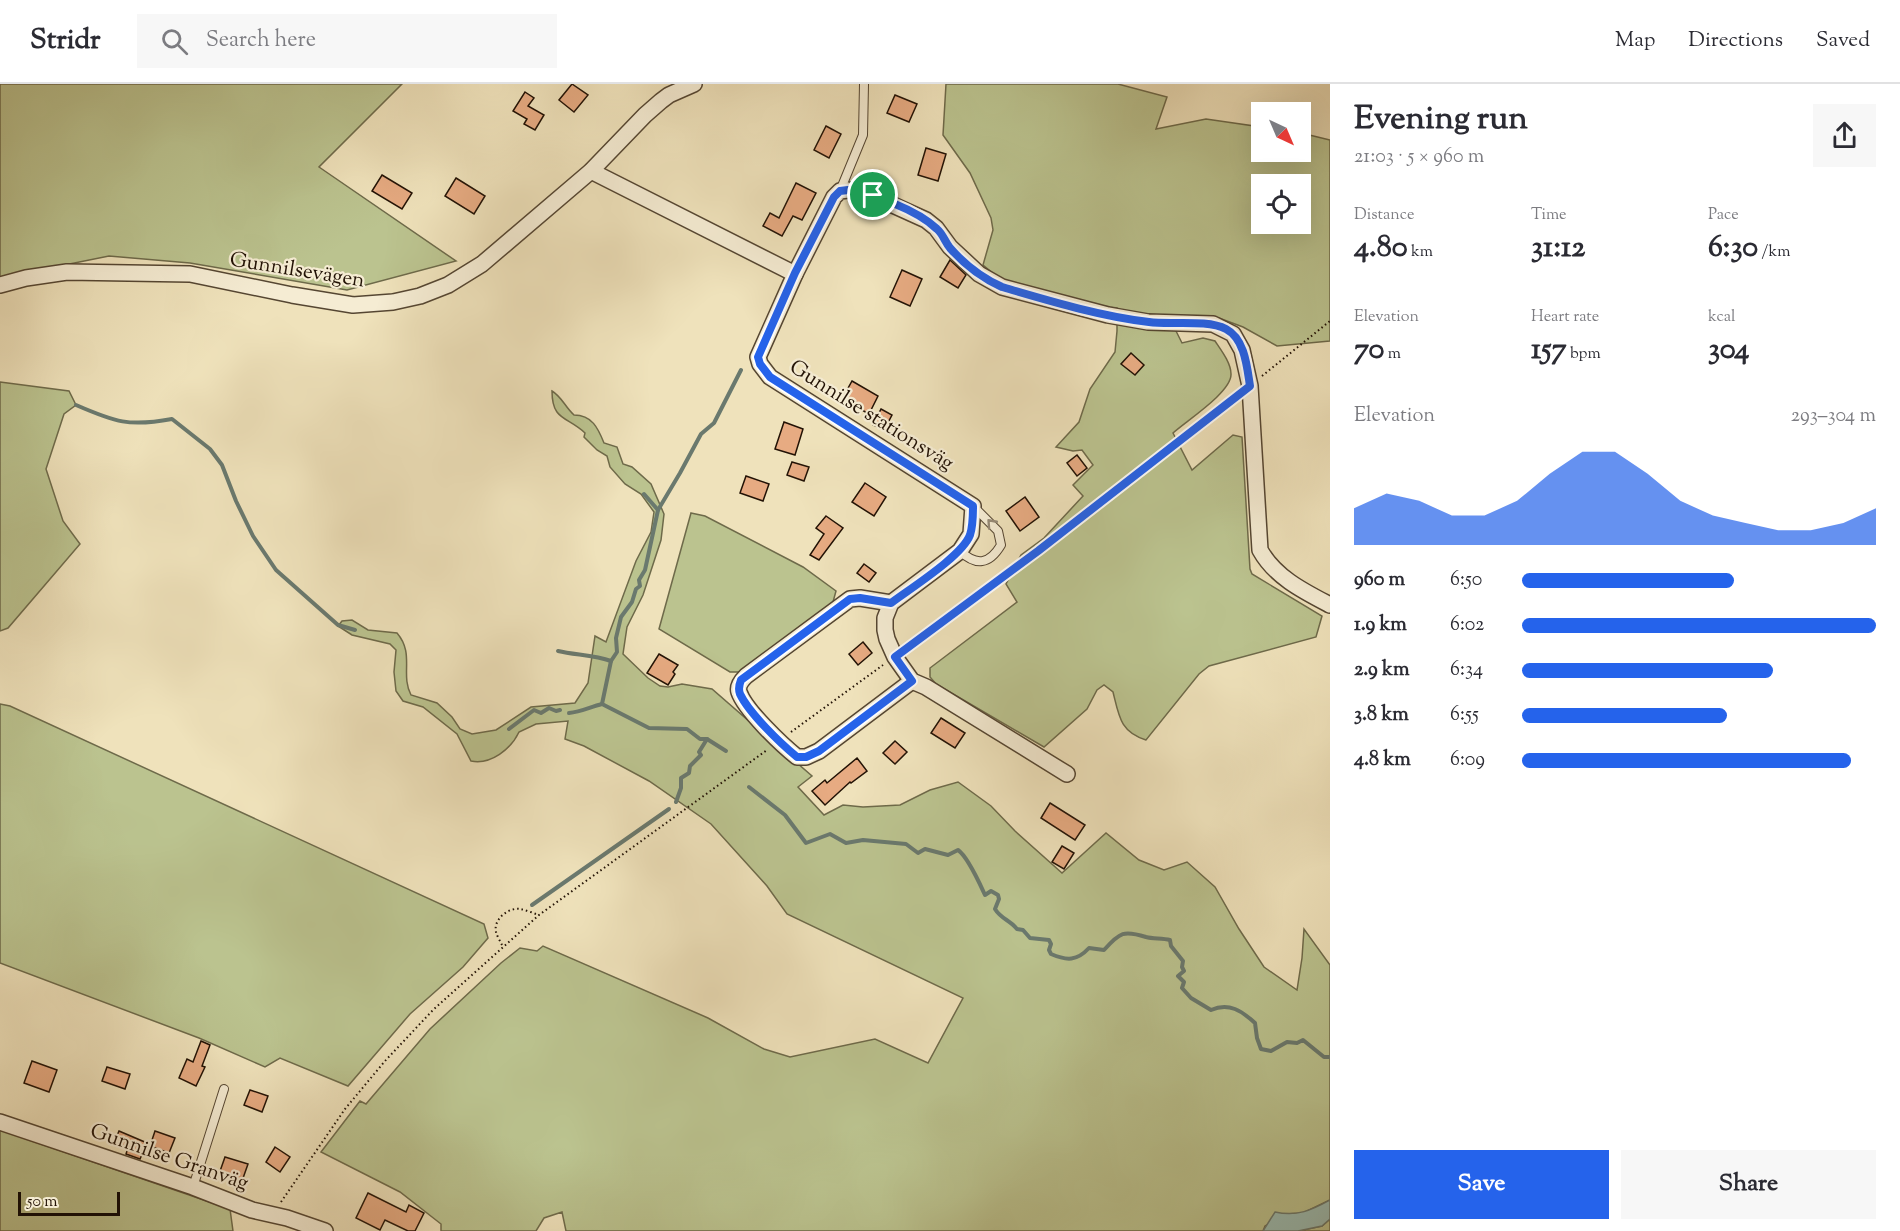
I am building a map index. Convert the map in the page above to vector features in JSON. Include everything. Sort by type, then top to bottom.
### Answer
[{"type":"street","name":"Gunnilsevägen","points":[[0,285],[26,278],[67,272],[190,274],[353,305],[393,302],[420,296],[448,285],[482,264],[591,171],[661,101],[694,84]]},
{"type":"street","points":[[591,171],[795,273]]},
{"type":"street","points":[[840,191],[848,190],[873,195],[926,220],[943,235],[950,247],[964,261],[984,278],[1002,287],[1108,315],[1148,322],[1213,324],[1233,334],[1242,350],[1250,386],[1260,550],[1275,571],[1330,605]]},
{"type":"street","name":"Gunnilse stationsväg","points":[[840,191],[834,197],[795,273],[758,357],[764,371],[770,377],[973,506]]},
{"type":"street","points":[[973,506],[971,534],[960,551],[891,603],[885,618],[885,630],[895,657],[912,681],[926,687],[1067,774]]},
{"type":"street","points":[[891,603],[860,598],[850,599],[741,680],[739,693],[749,708],[779,741],[797,757],[806,757],[834,740],[912,681]]},
{"type":"street","name":"Gunnilse Granväg","points":[[0,1122],[193,1187],[252,1210],[288,1218],[325,1231]]},
{"type":"lane","points":[[840,191],[863,135],[864,84]]},
{"type":"lane","points":[[960,551],[970,560],[977,562],[991,557],[1001,545],[998,531],[973,506]]},
{"type":"lane","points":[[193,1187],[224,1089]]},
{"type":"path","points":[[273,1215],[345,1109],[385,1061],[433,1010],[503,945],[539,915],[1038,551],[1330,321]]},
{"type":"path","points":[[503,945],[496,933],[496,926],[501,917],[510,910],[518,908],[539,915]]},
{"type":"green space","points":[[0,84],[402,84],[319,167],[456,261],[347,290],[190,263],[109,256],[0,278]]},
{"type":"green space","points":[[946,84],[1118,84],[1167,97],[1156,129],[1206,119],[1251,126],[1251,162],[1311,162],[1311,135],[1330,140],[1330,341],[1277,346],[1243,327],[1219,318],[1177,316],[1175,329],[1182,343],[1203,338],[1215,341],[1228,361],[1231,374],[1229,381],[1217,397],[1173,433],[1192,470],[1233,435],[1242,437],[1250,569],[1252,574],[1322,616],[1316,637],[1209,666],[1199,674],[1146,740],[1137,737],[1126,728],[1119,716],[1113,692],[1104,685],[1097,690],[1087,709],[1044,747],[936,684],[930,677],[930,668],[1017,602],[1006,584],[1021,555],[1044,538],[1083,496],[1073,485],[1093,465],[1082,450],[1073,451],[1056,447],[1079,422],[1090,389],[1115,352],[1117,331],[1117,308],[1086,304],[1006,284],[983,265],[993,230],[991,218],[970,173],[943,135]]},
{"type":"green space","points":[[0,382],[69,391],[76,405],[64,414],[46,469],[63,521],[80,544],[8,628],[0,631]]},
{"type":"green space","points":[[552,391],[574,415],[590,420],[597,428],[604,443],[617,447],[623,464],[632,467],[651,484],[664,514],[661,540],[643,595],[627,627],[623,654],[660,686],[682,684],[712,689],[812,776],[798,787],[824,815],[843,805],[863,807],[900,805],[930,790],[958,782],[991,806],[1062,873],[1106,833],[1139,860],[1164,870],[1187,862],[1215,887],[1264,967],[1297,990],[1304,929],[1330,965],[1330,1200],[1303,1213],[1286,1214],[1265,1226],[1263,1231],[566,1231],[562,1212],[544,1218],[536,1231],[441,1231],[441,1224],[400,1192],[321,1152],[360,1101],[366,1104],[430,1029],[520,948],[537,951],[543,946],[708,1018],[764,1049],[790,1057],[875,1039],[928,1063],[963,998],[787,914],[767,886],[711,824],[649,781],[584,746],[565,739],[568,721],[536,724],[519,732],[506,750],[493,758],[486,761],[471,761],[457,734],[423,707],[403,701],[396,691],[394,672],[396,650],[390,644],[352,635],[338,626],[342,621],[352,620],[368,630],[397,633],[405,649],[408,687],[411,695],[437,703],[452,717],[460,729],[472,734],[496,730],[531,707],[575,703],[588,683],[595,636],[606,642],[636,561],[651,532],[654,512],[641,494],[625,484],[610,467],[607,456],[584,437],[585,433],[558,413]]},
{"type":"green space","points":[[691,513],[705,516],[803,567],[836,591],[833,602],[740,672],[730,672],[659,629]]},
{"type":"green space","points":[[0,704],[10,706],[484,924],[488,938],[463,967],[410,1014],[348,1086],[280,1058],[265,1067],[199,1038],[0,963]]},
{"type":"green space","points":[[0,1130],[230,1209],[233,1231],[0,1231]]},
{"type":"green space","points":[[1330,1219],[1330,1231],[1298,1231],[1322,1226]]},
{"type":"water","points":[[1330,1200],[1330,1219],[1322,1226],[1298,1231],[1263,1231],[1275,1212],[1290,1214],[1304,1212]]},
{"type":"building","points":[[572,84],[588,95],[574,112],[559,100]]},
{"type":"building","points":[[525,92],[534,98],[528,106],[544,115],[535,130],[524,124],[527,119],[513,111]]},
{"type":"building","points":[[895,95],[917,104],[909,122],[887,113]]},
{"type":"building","points":[[826,126],[841,134],[829,158],[814,150]]},
{"type":"building","points":[[926,148],[946,154],[938,181],[918,175]]},
{"type":"building","points":[[382,175],[412,193],[402,209],[372,191]]},
{"type":"building","points":[[456,178],[485,196],[474,214],[445,196]]},
{"type":"building","points":[[796,183],[816,193],[802,220],[793,216],[782,236],[763,226],[770,213],[779,218]]},
{"type":"building","points":[[950,260],[966,275],[958,288],[940,277]]},
{"type":"building","points":[[902,270],[922,279],[910,306],[890,297]]},
{"type":"building","points":[[1131,353],[1144,365],[1135,375],[1121,364]]},
{"type":"building","points":[[852,381],[878,396],[869,414],[842,399]]},
{"type":"building","points":[[881,409],[892,415],[884,430],[873,425]]},
{"type":"building","points":[[784,422],[803,429],[795,455],[775,449]]},
{"type":"building","points":[[1077,455],[1087,468],[1077,476],[1067,463]]},
{"type":"building","points":[[792,462],[809,467],[804,481],[787,475]]},
{"type":"building","points":[[746,476],[769,484],[763,501],[740,493]]},
{"type":"building","points":[[865,483],[886,497],[874,516],[852,502]]},
{"type":"building","points":[[1025,497],[1039,517],[1020,531],[1006,511]]},
{"type":"building","points":[[826,516],[843,528],[819,560],[810,555],[824,534],[816,528]]},
{"type":"building","points":[[864,564],[876,573],[869,582],[857,573]]},
{"type":"building","points":[[863,642],[872,653],[858,665],[849,654]]},
{"type":"building","points":[[659,654],[678,665],[668,685],[647,673]]},
{"type":"building","points":[[941,718],[965,733],[955,748],[931,733]]},
{"type":"building","points":[[895,741],[907,752],[895,764],[883,753]]},
{"type":"building","points":[[857,758],[867,771],[850,782],[825,805],[812,791],[825,780],[827,783]]},
{"type":"building","points":[[1050,803],[1085,825],[1075,840],[1041,818]]},
{"type":"building","points":[[1062,846],[1074,853],[1064,869],[1052,862]]},
{"type":"building","points":[[201,1041],[210,1045],[202,1066],[205,1067],[196,1086],[179,1078],[187,1059],[193,1062]]},
{"type":"building","points":[[32,1061],[57,1070],[49,1092],[24,1083]]},
{"type":"building","points":[[107,1067],[130,1074],[125,1089],[102,1081]]},
{"type":"building","points":[[250,1090],[268,1096],[262,1112],[244,1105]]},
{"type":"building","points":[[119,1131],[147,1143],[140,1159],[126,1154],[128,1148],[114,1143]]},
{"type":"building","points":[[155,1131],[175,1138],[169,1153],[150,1146]]},
{"type":"building","points":[[275,1147],[290,1157],[280,1172],[266,1162]]},
{"type":"building","points":[[225,1157],[248,1164],[242,1181],[219,1174]]},
{"type":"building","points":[[368,1193],[406,1212],[409,1205],[424,1213],[415,1231],[408,1231],[385,1220],[380,1230],[356,1218]]},
{"type":"waterway","points":[[602,704],[611,661],[617,652],[616,638],[621,617],[632,602],[636,589],[640,586],[639,580],[645,570],[658,510],[701,434],[714,423],[741,370]]},
{"type":"waterway","points":[[76,405],[112,419],[133,423],[172,419],[210,449],[222,465],[253,536],[276,570],[338,625],[355,630]]},
{"type":"waterway","points":[[644,494],[658,510]]},
{"type":"waterway","points":[[558,651],[611,661]]},
{"type":"waterway","points":[[569,713],[602,704],[649,728],[687,729],[700,739],[707,739],[726,751]]},
{"type":"waterway","points":[[509,729],[534,710],[541,713],[549,708],[560,710]]},
{"type":"waterway","points":[[676,802],[681,788],[681,778],[689,773],[690,766],[701,755],[699,752],[707,739]]},
{"type":"waterway","points":[[749,787],[785,815],[806,843],[830,834],[846,843],[863,840],[906,844],[918,853],[925,849],[948,855],[958,850],[969,864],[985,895],[991,891],[998,895],[999,899],[995,909],[997,912],[1017,929],[1023,930],[1030,938],[1049,940],[1051,954],[1067,959],[1076,957],[1089,948],[1104,950],[1114,939],[1127,933],[1170,940],[1171,946],[1183,961],[1184,971],[1178,976],[1184,982],[1182,988],[1191,998],[1211,1010],[1229,1007],[1245,1015],[1255,1023],[1261,1049],[1271,1051],[1287,1042],[1297,1043],[1303,1040],[1324,1057],[1330,1057]]},
{"type":"waterway","points":[[532,905],[669,809]]},
{"type":"route","points":[[848,190],[873,195],[926,220],[943,235],[950,247],[964,261],[979,274],[1002,287],[1108,315],[1170,324],[1213,324],[1225,328],[1233,334],[1242,350],[1250,386],[1038,551],[895,657],[912,681],[819,751],[806,757],[797,757],[749,708],[739,693],[741,680],[850,599],[860,598],[891,603],[960,551],[971,534],[973,523],[973,506],[770,377],[760,364],[758,357],[795,273],[834,197],[840,191],[848,190]]}]
